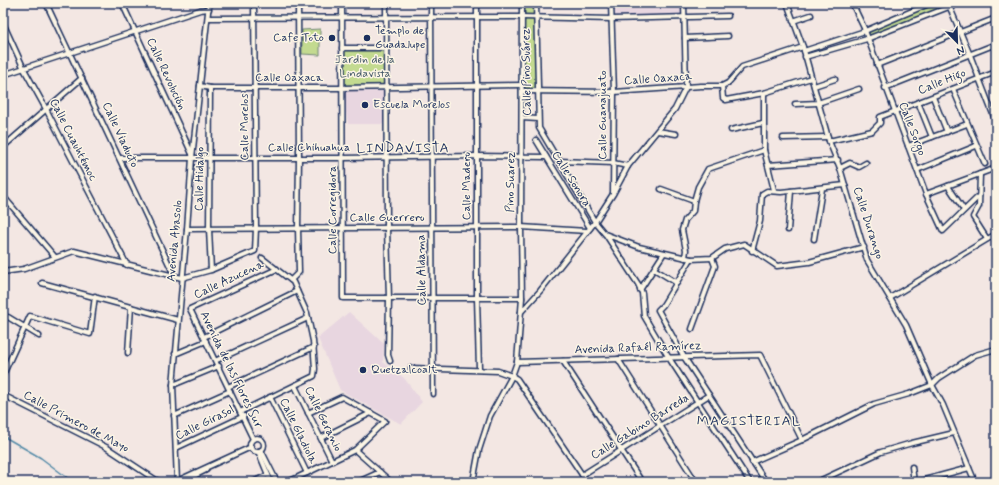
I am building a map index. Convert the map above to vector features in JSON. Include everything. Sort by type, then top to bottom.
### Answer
[{"type":"street","name":"Calle Viaducto","points":[[46,3],[175,277]]},
{"type":"street","name":"Calle Revolución","points":[[122,3],[192,156]]},
{"type":"street","name":"Avenida Abasolo","points":[[178,482],[173,385],[175,354],[187,229],[192,156],[209,3]]},
{"type":"street","name":"Calle Morelos","points":[[211,270],[255,250],[256,158],[254,3]]},
{"type":"street","points":[[291,280],[299,272],[298,3]]},
{"type":"street","name":"Calle Corregidora","points":[[342,3],[343,298],[390,298]]},
{"type":"street","points":[[386,3],[387,228],[390,298],[388,355],[390,362]]},
{"type":"street","name":"Calle Aldama","points":[[431,3],[433,394]]},
{"type":"street","name":"Calle Madero","points":[[477,3],[477,298],[479,370]]},
{"type":"street","name":"Pino Suarez","points":[[473,482],[479,450],[490,416],[512,376],[516,362],[522,298],[522,3]]},
{"type":"street","name":"Calle Pino Suárez","points":[[536,3],[538,128],[594,222]]},
{"type":"street","name":"Calle Guanajuato","points":[[611,3],[614,92],[613,194]]},
{"type":"street","points":[[520,313],[540,291],[588,230],[613,194],[628,166],[675,109],[686,87],[684,3]]},
{"type":"street","name":"Calle Durango","points":[[787,3],[803,49],[828,139],[838,160],[867,260],[906,325],[932,385],[943,405],[975,482]]},
{"type":"street","name":"Calle Sorgo","points":[[853,3],[926,194],[943,231],[964,210]]},
{"type":"street","points":[[811,78],[764,93],[726,100],[723,98],[722,86],[728,83],[742,67],[803,49],[866,35],[931,3]]},
{"type":"street","points":[[805,57],[949,5],[959,3]]},
{"type":"street","points":[[949,5],[970,54],[996,122]]},
{"type":"street","points":[[3,75],[134,31],[200,10],[209,9]]},
{"type":"street","points":[[208,18],[522,17],[612,19],[728,16]]},
{"type":"street","points":[[793,21],[811,16]]},
{"type":"street","points":[[877,65],[996,18]]},
{"type":"street","name":"Calle Cuauhtémoc","points":[[3,23],[24,69],[127,265]]},
{"type":"street","points":[[685,38],[728,36]]},
{"type":"street","points":[[885,88],[996,44]]},
{"type":"street","points":[[342,48],[387,48]]},
{"type":"street","name":"Calle Higo","points":[[783,138],[828,139],[872,131],[880,123],[880,117],[996,72]]},
{"type":"street","points":[[3,147],[82,78]]},
{"type":"street","points":[[814,86],[835,79]]},
{"type":"street","name":"Calle Oaxaca","points":[[200,86],[210,88],[477,86],[522,88],[538,91],[614,92],[722,86]]},
{"type":"street","name":"Calle Hidalgo","points":[[210,88],[209,229],[211,270]]},
{"type":"street","points":[[794,104],[818,103],[859,89]]},
{"type":"street","points":[[953,89],[984,164]]},
{"type":"street","points":[[764,93],[764,150],[774,190]]},
{"type":"street","points":[[933,97],[947,132]]},
{"type":"street","points":[[918,102],[932,137]]},
{"type":"street","points":[[522,118],[538,119]]},
{"type":"street","points":[[731,130],[763,123]]},
{"type":"street","points":[[908,146],[967,124]]},
{"type":"street","points":[[658,131],[676,134]]},
{"type":"street","name":"Calle Sonora","points":[[536,140],[588,230]]},
{"type":"street","points":[[917,170],[976,146]]},
{"type":"street","points":[[684,258],[686,250],[682,230],[685,220],[693,211],[698,187],[708,169],[764,150]]},
{"type":"street","name":"Calle Chihuahua","points":[[120,158],[192,156],[210,158],[432,156],[546,157]]},
{"type":"street","points":[[768,165],[838,160]]},
{"type":"street","points":[[559,161],[613,163],[628,166]]},
{"type":"street","points":[[840,168],[850,163],[859,167],[866,163]]},
{"type":"street","points":[[926,194],[996,168]]},
{"type":"street","points":[[980,174],[979,206],[973,217],[987,240]]},
{"type":"street","points":[[752,251],[760,221],[762,194],[767,191],[774,190],[781,192],[822,189],[845,185]]},
{"type":"street","points":[[948,186],[964,210],[979,196]]},
{"type":"street","points":[[661,189],[694,201]]},
{"type":"street","points":[[814,239],[822,189]]},
{"type":"street","points":[[788,230],[791,191]]},
{"type":"street","points":[[3,196],[56,257]]},
{"type":"street","points":[[594,222],[605,234],[640,290],[644,316],[669,358],[750,482]]},
{"type":"street","name":"Calle Guerrero","points":[[187,229],[521,227],[588,230]]},
{"type":"street","points":[[605,234],[639,246],[692,259],[712,258],[725,249],[744,244],[752,251],[777,266],[809,262],[864,247]]},
{"type":"street","points":[[890,298],[996,234]]},
{"type":"street","points":[[3,272],[24,268],[74,251],[182,278],[211,270]]},
{"type":"street","points":[[640,290],[664,253]]},
{"type":"street","points":[[230,386],[314,347],[308,318],[291,280],[262,258]]},
{"type":"street","points":[[692,329],[715,266],[712,258]]},
{"type":"street","points":[[692,259],[663,305],[658,310],[684,357],[766,482]]},
{"type":"street","name":"Calle Azucena","points":[[191,309],[277,269]]},
{"type":"street","points":[[654,269],[677,283]]},
{"type":"street","points":[[42,282],[178,320]]},
{"type":"street","points":[[206,336],[297,291]]},
{"type":"street","points":[[3,376],[30,316],[90,334],[95,296]]},
{"type":"street","points":[[390,298],[522,298]]},
{"type":"street","points":[[128,352],[131,307]]},
{"type":"street","name":"Avenida de las Flores Sur","points":[[191,309],[206,336],[230,392],[242,414]]},
{"type":"street","name":"Avenida de las Flores Sur","points":[[191,309],[230,386],[254,439]]},
{"type":"street","points":[[3,317],[8,317],[39,336]]},
{"type":"street","points":[[217,360],[308,318]]},
{"type":"street","points":[[175,354],[206,341]]},
{"type":"street","name":"Calle Girasol","points":[[176,448],[242,414],[270,397],[314,376],[314,347]]},
{"type":"street","points":[[752,462],[802,440],[874,404],[909,394],[932,385],[939,378],[975,355],[996,349]]},
{"type":"street","name":"Avenida Rafaél Ramírez","points":[[516,362],[760,355],[802,440]]},
{"type":"street","points":[[618,359],[696,482]]},
{"type":"street","points":[[563,360],[642,482]]},
{"type":"street","points":[[173,385],[219,366]]},
{"type":"street","points":[[411,368],[498,371],[517,379],[586,482]]},
{"type":"street","name":"Calle Geranio","points":[[295,386],[332,461]]},
{"type":"street","points":[[174,416],[230,392]]},
{"type":"street","name":"Calle Primero de Mayo","points":[[3,395],[106,447],[159,482]]},
{"type":"street","name":"Calle Gabino Barreda","points":[[582,475],[709,395]]},
{"type":"street","name":"Calle Gladiola","points":[[270,397],[307,473]]},
{"type":"street","points":[[288,482],[355,450],[385,421],[342,398],[308,413]]},
{"type":"street","points":[[321,438],[371,413]]},
{"type":"street","points":[[817,482],[881,452],[954,433]]},
{"type":"street","points":[[251,448],[251,443],[254,439],[259,438],[263,441],[264,445],[260,450]]},
{"type":"street","points":[[178,482],[251,448],[260,450],[277,482]]},
{"type":"street","points":[[260,450],[271,482]]},
{"type":"street","points":[[355,450],[391,482]]},
{"type":"street","points":[[912,467],[914,482]]},
{"type":"street","points":[[917,482],[969,468]]},
{"type":"street","points":[[358,482],[380,472]]},
{"type":"street","points":[[253,482],[268,475]]},
{"type":"shaded area","points":[[611,3],[684,3],[684,16],[612,19]]},
{"type":"shaded area","name":"Escuela Morelos","points":[[387,86],[383,124],[348,124],[342,87]]},
{"type":"shaded area","name":"Quetzalcoalt","points":[[349,312],[384,344],[383,362],[404,378],[422,402],[401,424],[340,390],[318,338]]},
{"type":"green space","points":[[522,3],[536,3],[538,91],[522,91]]},
{"type":"green space","points":[[931,3],[959,3],[867,39],[865,31]]},
{"type":"green space","points":[[320,29],[320,55],[302,54],[302,30]]},
{"type":"green space","name":"Jardin de la Lindavista","points":[[342,48],[387,48],[387,86],[342,87]]},
{"type":"waterway","points":[[3,436],[41,458],[73,482]]},
{"type":"place","name":"Cafe Toto","points":[[332,38]]},
{"type":"place","name":"Templo de Guadalupe","points":[[367,38]]},
{"type":"place","name":"Escuela Morelos","points":[[365,105]]},
{"type":"place","name":"Quetzalcoalt","points":[[363,370]]},
{"type":"district","name":"LINDAVISTA","points":[[403,148]]},
{"type":"district","name":"MAGISTERIAL","points":[[749,421]]}]
